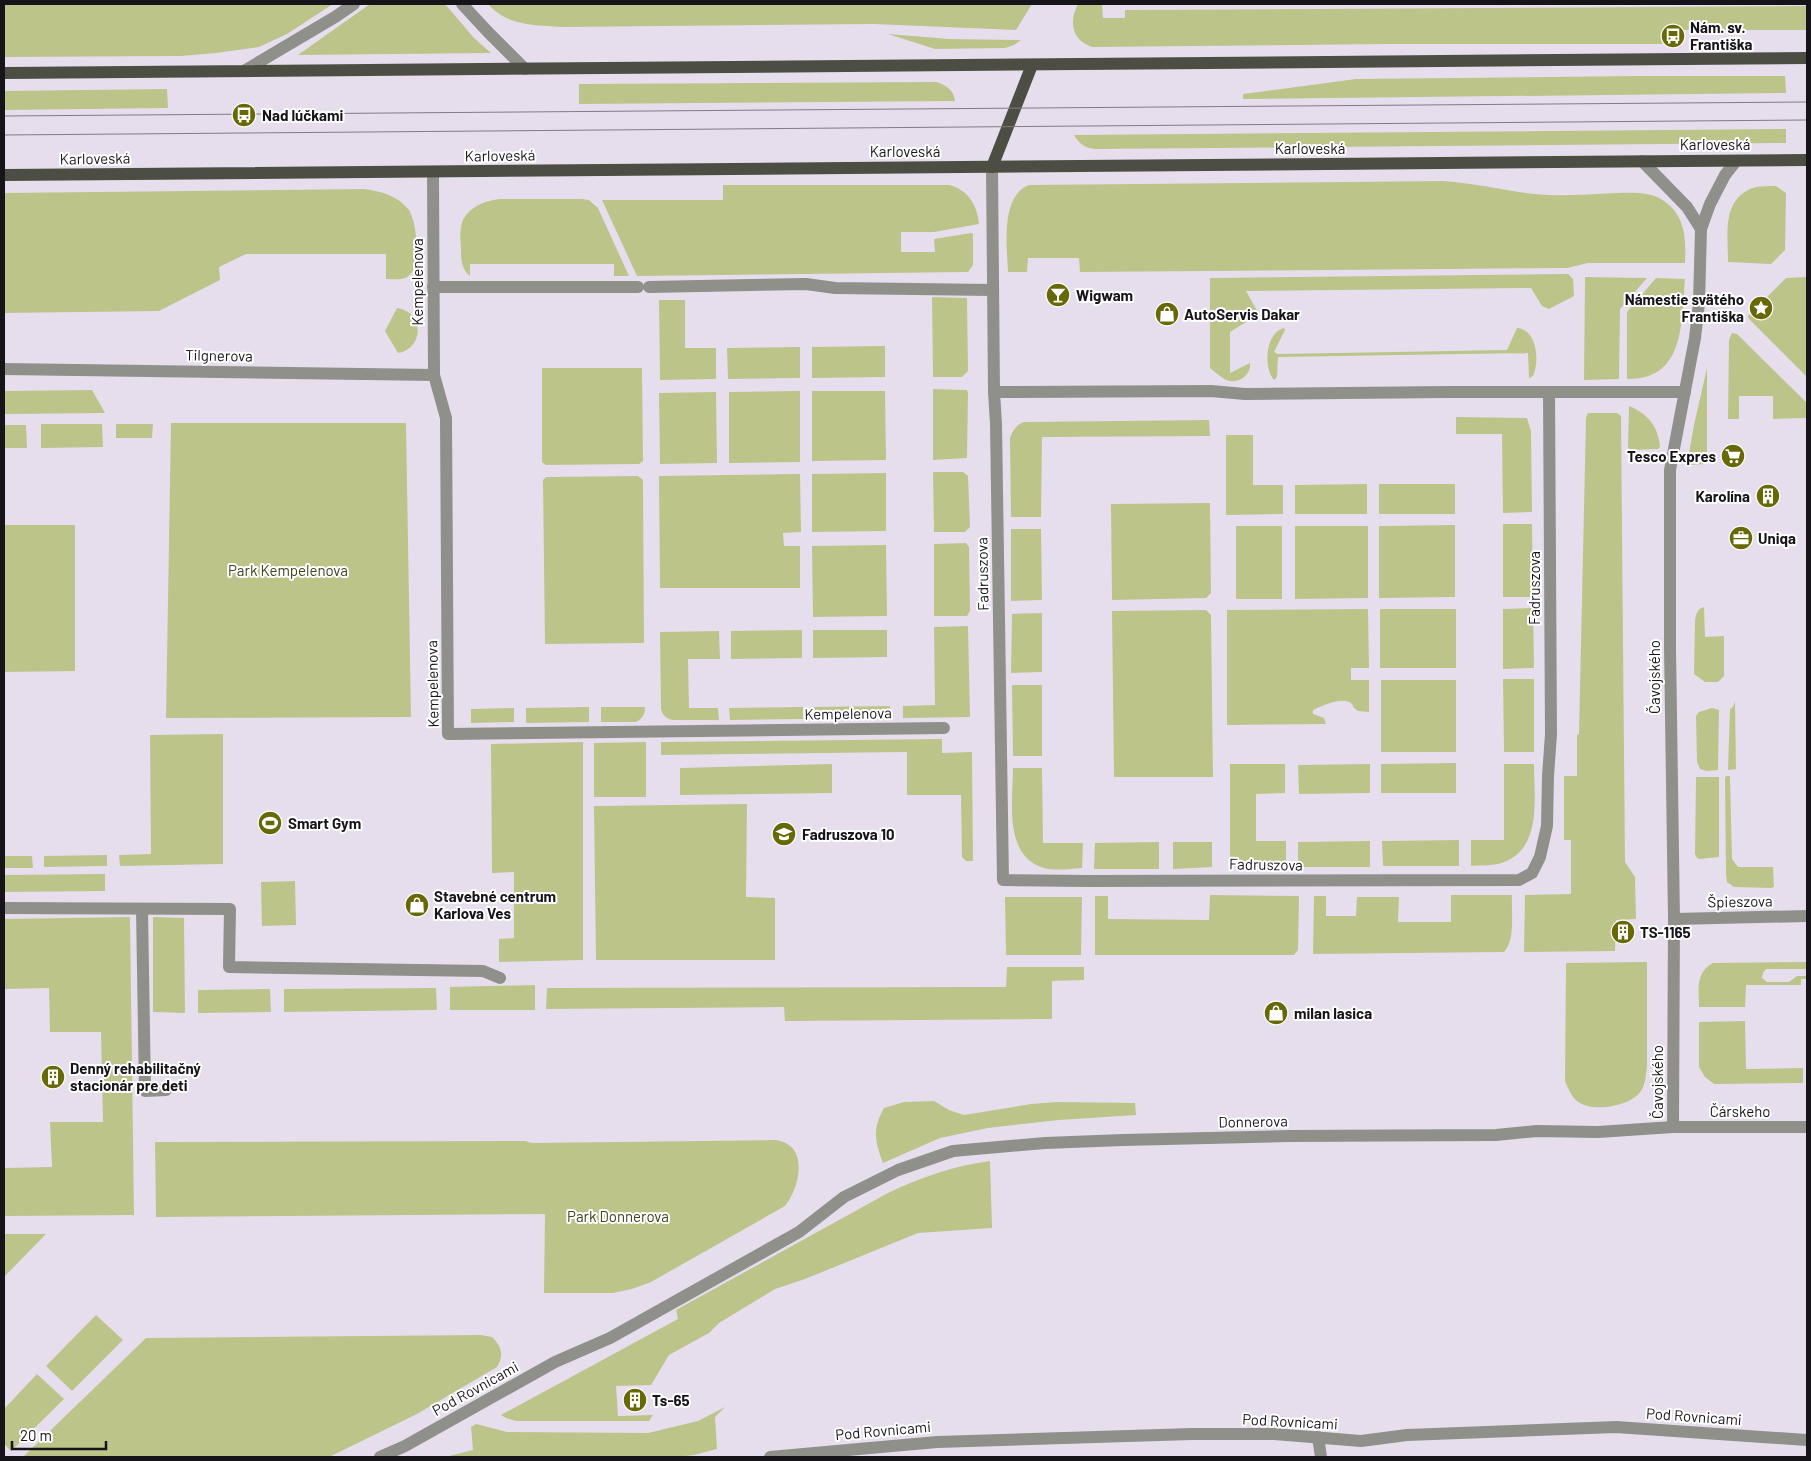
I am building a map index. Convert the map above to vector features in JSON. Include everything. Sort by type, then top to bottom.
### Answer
[{"type":"main road","points":[[4,73],[1807,58]]},
{"type":"main road","points":[[992,167],[1032,65]]},
{"type":"main road","name":"Karloveská","points":[[4,175],[1807,160]]},
{"type":"street","points":[[244,71],[354,4]]},
{"type":"street","points":[[462,4],[525,69]]},
{"type":"street","name":"Čavojského","points":[[1673,1127],[1674,919],[1671,795],[1670,470],[1695,338],[1699,303],[1701,229],[1710,204],[1721,182],[1736,160]]},
{"type":"street","points":[[1642,161],[1687,207],[1701,229]]},
{"type":"street","points":[[992,167],[994,392],[1211,391],[1245,394],[1685,392]]},
{"type":"street","name":"Kempelenova","points":[[433,172],[434,375],[446,418],[448,734],[944,728]]},
{"type":"street","points":[[433,287],[643,287],[806,284],[835,288],[994,290]]},
{"type":"street","name":"Tilgnerova","points":[[4,369],[434,375]]},
{"type":"street","name":"Fadruszova","points":[[994,392],[1003,880],[1088,881],[1519,880],[1532,873],[1540,857],[1548,826],[1548,776],[1551,734],[1549,392]]},
{"type":"street","points":[[4,908],[230,909],[229,967],[484,971],[500,978]]},
{"type":"street","points":[[142,908],[146,1090],[166,1090]]},
{"type":"street","name":"Špieszova","points":[[1674,919],[1807,916]]},
{"type":"street","name":"Čárskeho","points":[[1673,1127],[1807,1127]]},
{"type":"street","name":"Donnerova","points":[[844,1197],[898,1170],[953,1151],[1036,1144],[1290,1136],[1496,1135],[1537,1131],[1598,1132],[1673,1127]]},
{"type":"street","name":"Pod Rovnicami","points":[[380,1457],[405,1446],[555,1362],[610,1338],[799,1232],[844,1197]]},
{"type":"street","name":"Pod Rovnicami","points":[[770,1457],[937,1442],[1192,1434],[1274,1434],[1361,1442],[1407,1435],[1616,1426],[1807,1440]]},
{"type":"street","points":[[1318,1437],[1321,1457]]},
{"type":"green space","points":[[4,4],[333,4],[287,34],[259,47],[181,56],[4,57]]},
{"type":"green space","points":[[370,4],[445,4],[474,38],[491,53],[298,55]]},
{"type":"green space","points":[[488,4],[1032,4],[1016,30],[874,24],[565,27],[534,25],[514,21],[496,12]]},
{"type":"green space","points":[[1078,4],[1102,4],[1103,18],[1125,18],[1125,10],[1807,6],[1807,30],[1669,30],[1669,44],[1092,47],[1080,40],[1074,29],[1073,17]]},
{"type":"green space","points":[[888,34],[949,39],[1021,40],[1005,48],[935,49]]},
{"type":"green space","points":[[1785,76],[1786,93],[1243,99],[1243,94],[1356,79]]},
{"type":"green space","points":[[936,82],[949,88],[955,101],[579,104],[579,84]]},
{"type":"green space","points":[[167,89],[168,108],[4,110],[4,91]]},
{"type":"green space","points":[[1786,129],[1786,143],[1095,149],[1083,145],[1074,135]]},
{"type":"green space","points":[[1444,181],[1545,195],[1641,193],[1659,198],[1671,207],[1681,221],[1685,237],[1685,263],[1588,263],[1567,268],[1080,272],[1079,258],[1028,258],[1027,272],[1008,272],[1007,223],[1009,211],[1013,200],[1020,191],[1029,185]]},
{"type":"green space","points":[[723,185],[949,185],[956,187],[966,194],[974,204],[979,224],[934,232],[901,232],[901,252],[935,252],[934,239],[971,233],[973,234],[973,265],[968,272],[637,276],[602,200],[723,200]]},
{"type":"green space","points":[[1776,186],[1786,193],[1785,250],[1771,264],[1728,262],[1729,218],[1737,199],[1745,192],[1756,187]]},
{"type":"green space","points":[[364,189],[389,195],[400,201],[412,216],[416,236],[416,257],[411,274],[405,278],[386,279],[386,254],[246,254],[219,267],[220,280],[159,311],[4,313],[4,193]]},
{"type":"green space","points":[[501,199],[589,200],[598,208],[629,276],[614,276],[614,264],[470,264],[470,276],[465,271],[462,261],[460,233],[464,217],[478,205]]},
{"type":"green space","points":[[1568,274],[1573,279],[1574,296],[1549,309],[1542,306],[1531,288],[1246,291],[1259,314],[1230,332],[1230,373],[1250,363],[1249,371],[1243,378],[1231,381],[1224,379],[1210,368],[1210,278]]},
{"type":"green space","points":[[1585,277],[1647,278],[1620,309],[1619,379],[1584,380]]},
{"type":"green space","points":[[1807,277],[1807,377],[1748,316],[1786,278]]},
{"type":"green space","points":[[1656,278],[1685,279],[1683,312],[1677,345],[1670,359],[1660,370],[1646,377],[1627,379],[1627,312]]},
{"type":"green space","points":[[932,297],[967,298],[968,371],[962,377],[933,377]]},
{"type":"green space","points":[[659,300],[685,300],[685,348],[716,348],[716,379],[660,380]]},
{"type":"green space","points":[[397,308],[413,316],[418,330],[413,345],[407,350],[398,353],[385,331]]},
{"type":"green space","points":[[1284,328],[1285,330],[1274,352],[1278,354],[1507,350],[1517,328],[1524,330],[1533,340],[1536,354],[1535,370],[1533,376],[1529,378],[1528,353],[1278,357],[1277,377],[1274,380],[1268,368],[1268,351],[1273,337]]},
{"type":"green space","points":[[1732,333],[1737,334],[1807,403],[1807,418],[1773,419],[1773,396],[1739,396],[1739,419],[1728,419],[1729,340]]},
{"type":"green space","points":[[885,346],[885,377],[812,378],[812,347]]},
{"type":"green space","points":[[800,347],[800,378],[728,379],[727,348]]},
{"type":"green space","points":[[542,368],[642,368],[643,461],[639,464],[546,465],[542,462]]},
{"type":"green space","points":[[1707,368],[1707,464],[1687,465],[1694,425]]},
{"type":"green space","points":[[933,389],[967,390],[967,458],[933,460]]},
{"type":"green space","points":[[92,390],[105,413],[4,414],[4,391]]},
{"type":"green space","points":[[800,391],[800,462],[729,463],[729,392]]},
{"type":"green space","points":[[812,391],[885,391],[886,460],[812,461]]},
{"type":"green space","points":[[716,392],[717,463],[660,464],[659,393]]},
{"type":"green space","points":[[1629,406],[1642,413],[1651,422],[1659,440],[1660,447],[1658,449],[1630,450],[1628,447]]},
{"type":"green space","points":[[1588,413],[1617,413],[1621,416],[1625,862],[1635,877],[1636,919],[1616,920],[1615,951],[1524,952],[1525,895],[1571,894],[1571,840],[1564,840],[1564,776],[1577,776],[1586,418]]},
{"type":"green space","points":[[1456,417],[1527,418],[1531,431],[1532,512],[1503,513],[1502,434],[1456,434]]},
{"type":"green space","points":[[1209,420],[1210,436],[1042,437],[1041,517],[1011,517],[1010,438],[1015,428],[1021,423]]},
{"type":"green space","name":"Park Kempelenova","points":[[171,423],[406,423],[411,717],[166,718]]},
{"type":"green space","points":[[41,424],[102,424],[103,447],[41,448]]},
{"type":"green space","points":[[116,424],[153,424],[152,438],[116,438]]},
{"type":"green space","points":[[4,425],[26,425],[27,448],[4,448]]},
{"type":"green space","points":[[1226,435],[1253,435],[1253,485],[1283,485],[1283,514],[1226,515]]},
{"type":"green space","points":[[933,472],[963,472],[968,476],[970,527],[965,532],[934,532]]},
{"type":"green space","points":[[886,473],[886,531],[812,532],[812,474]]},
{"type":"green space","points":[[800,474],[801,532],[783,533],[784,546],[800,546],[800,588],[660,588],[659,476]]},
{"type":"green space","points":[[638,476],[643,480],[644,643],[545,644],[543,480],[546,477]]},
{"type":"green space","points":[[1367,484],[1367,514],[1295,514],[1295,485]]},
{"type":"green space","points":[[1379,484],[1455,484],[1455,514],[1379,514]]},
{"type":"green space","points":[[1210,503],[1211,593],[1206,598],[1112,600],[1111,504]]},
{"type":"green space","points":[[1503,524],[1532,524],[1533,597],[1503,597]]},
{"type":"green space","points":[[4,525],[75,525],[75,671],[4,672]]},
{"type":"green space","points":[[1455,525],[1455,597],[1379,598],[1379,526]]},
{"type":"green space","points":[[1236,526],[1282,526],[1282,599],[1236,599]]},
{"type":"green space","points":[[1295,526],[1368,526],[1368,598],[1295,599]]},
{"type":"green space","points":[[1011,529],[1041,529],[1042,600],[1011,601]]},
{"type":"green space","points":[[966,543],[969,547],[970,611],[967,616],[934,616],[934,544]]},
{"type":"green space","points":[[886,545],[887,616],[813,617],[812,546]]},
{"type":"green space","points":[[1704,607],[1705,637],[1724,636],[1724,676],[1718,682],[1705,682],[1694,674],[1695,621],[1697,612]]},
{"type":"green space","points":[[1533,608],[1534,668],[1503,669],[1503,609]]},
{"type":"green space","points":[[1368,609],[1369,668],[1351,668],[1351,680],[1369,680],[1369,712],[1358,711],[1352,704],[1342,701],[1329,703],[1313,710],[1313,714],[1324,718],[1326,724],[1227,725],[1227,610]]},
{"type":"green space","points":[[1380,609],[1456,609],[1456,668],[1380,668]]},
{"type":"green space","points":[[1206,610],[1211,615],[1213,777],[1114,777],[1112,611]]},
{"type":"green space","points":[[1042,613],[1042,672],[1011,673],[1012,614]]},
{"type":"green space","points":[[968,626],[970,717],[903,718],[903,706],[935,705],[934,627]]},
{"type":"green space","points":[[802,630],[802,658],[731,659],[731,631]]},
{"type":"green space","points":[[813,630],[887,630],[887,657],[813,658]]},
{"type":"green space","points":[[719,631],[720,659],[688,659],[689,708],[718,708],[719,720],[672,720],[666,717],[661,709],[660,632]]},
{"type":"green space","points":[[1503,679],[1534,679],[1534,752],[1504,752]]},
{"type":"green space","points":[[1381,680],[1456,680],[1456,752],[1381,752]]},
{"type":"green space","points":[[1012,685],[1042,685],[1042,756],[1013,756]]},
{"type":"green space","points":[[1735,701],[1736,769],[1728,770],[1730,709]]},
{"type":"green space","points":[[890,706],[890,718],[814,719],[814,707]]},
{"type":"green space","points":[[589,707],[589,722],[526,723],[526,708]]},
{"type":"green space","points":[[601,707],[645,707],[645,712],[636,722],[601,722]]},
{"type":"green space","points":[[803,707],[803,719],[730,720],[729,708]]},
{"type":"green space","points":[[514,708],[514,722],[471,723],[471,709]]},
{"type":"green space","points":[[1712,708],[1719,710],[1718,770],[1706,771],[1700,769],[1697,762],[1696,716],[1699,712]]},
{"type":"green space","points":[[223,734],[223,864],[120,866],[119,855],[151,854],[150,735]]},
{"type":"green space","points":[[942,739],[942,753],[972,752],[973,861],[966,861],[962,857],[961,795],[907,795],[907,752],[661,755],[661,742]]},
{"type":"green space","points":[[583,742],[583,960],[499,962],[499,939],[514,938],[514,872],[492,873],[491,744]]},
{"type":"green space","points":[[646,742],[646,797],[594,797],[594,743]]},
{"type":"green space","points":[[1456,763],[1456,793],[1381,793],[1381,764]]},
{"type":"green space","points":[[832,764],[832,793],[680,795],[680,768]]},
{"type":"green space","points":[[1230,764],[1285,764],[1285,793],[1256,794],[1256,841],[1286,841],[1286,868],[1230,867]]},
{"type":"green space","points":[[1370,764],[1370,793],[1299,794],[1298,765]]},
{"type":"green space","points":[[1504,764],[1534,764],[1533,823],[1529,837],[1523,849],[1512,858],[1498,864],[1471,866],[1471,840],[1504,840]]},
{"type":"green space","points":[[1013,768],[1042,768],[1043,843],[1083,843],[1082,868],[1058,870],[1044,868],[1031,862],[1022,852],[1016,840],[1013,826]]},
{"type":"green space","points":[[1726,776],[1730,776],[1732,859],[1738,867],[1773,867],[1774,887],[1734,887],[1727,882]]},
{"type":"green space","points":[[1696,777],[1719,777],[1719,857],[1700,859],[1695,854]]},
{"type":"green space","points":[[747,804],[746,897],[775,898],[775,960],[596,960],[594,806]]},
{"type":"green space","points":[[1459,840],[1459,866],[1383,866],[1382,841]]},
{"type":"green space","points":[[1370,841],[1370,867],[1298,867],[1298,842]]},
{"type":"green space","points":[[1159,842],[1159,869],[1094,869],[1095,843]]},
{"type":"green space","points":[[1173,842],[1212,842],[1212,867],[1173,869]]},
{"type":"green space","points":[[107,855],[107,866],[44,867],[44,856]]},
{"type":"green space","points":[[4,856],[32,856],[33,868],[4,868]]},
{"type":"green space","points":[[105,874],[105,891],[4,892],[4,875]]},
{"type":"green space","points":[[295,881],[296,925],[262,926],[261,882]]},
{"type":"green space","points":[[1210,895],[1299,896],[1298,950],[1294,955],[1095,955],[1095,896],[1108,896],[1108,919],[1209,920]]},
{"type":"green space","points":[[1451,895],[1512,895],[1512,933],[1508,947],[1504,952],[1313,954],[1314,896],[1326,896],[1326,916],[1356,916],[1357,897],[1399,897],[1398,922],[1451,922]]},
{"type":"green space","points":[[1005,897],[1082,897],[1081,955],[1006,955]]},
{"type":"green space","points":[[130,917],[134,1215],[4,1216],[4,1168],[52,1167],[50,1122],[103,1122],[101,1032],[50,1032],[49,988],[4,989],[4,919]]},
{"type":"green space","points":[[153,917],[184,918],[185,1013],[153,1012]]},
{"type":"green space","points":[[1647,962],[1647,1065],[1643,1088],[1636,1097],[1620,1104],[1601,1107],[1583,1105],[1573,1097],[1565,1081],[1566,963]]},
{"type":"green space","points":[[1807,962],[1807,969],[1766,969],[1763,973],[1762,978],[1767,982],[1789,982],[1797,976],[1807,976],[1807,979],[1801,979],[1801,985],[1746,985],[1745,1007],[1699,1007],[1699,982],[1703,971],[1713,963]]},
{"type":"green space","points":[[1007,967],[1084,967],[1084,980],[1052,981],[1052,1019],[785,1021],[784,1007],[546,1009],[547,988],[1006,987]]},
{"type":"green space","points":[[535,985],[535,1010],[450,1010],[450,987]]},
{"type":"green space","points":[[436,988],[437,1010],[284,1012],[284,989]]},
{"type":"green space","points":[[270,989],[271,1012],[198,1013],[198,990]]},
{"type":"green space","points":[[1745,1021],[1746,1069],[1803,1068],[1803,1083],[1714,1084],[1705,1077],[1699,1067],[1699,1022]]},
{"type":"green space","points":[[934,1101],[949,1110],[964,1115],[1031,1104],[1057,1102],[1135,1103],[1136,1115],[1059,1120],[988,1128],[940,1138],[883,1163],[878,1148],[876,1129],[884,1108],[904,1102]]},
{"type":"green space","name":"Park Donnerova","points":[[775,1140],[786,1143],[793,1149],[798,1158],[798,1178],[785,1206],[651,1282],[613,1293],[544,1293],[545,1214],[156,1217],[155,1142],[525,1141],[532,1143]]},
{"type":"green space","points":[[990,1161],[992,1228],[918,1233],[805,1279],[775,1289],[719,1323],[709,1333],[669,1355],[651,1385],[616,1386],[618,1416],[653,1415],[649,1421],[516,1421],[501,1415],[678,1319],[676,1310],[888,1193],[938,1173]]},
{"type":"green space","points":[[4,1234],[46,1234],[4,1277]]},
{"type":"green space","points":[[96,1315],[123,1340],[72,1391],[46,1366]]},
{"type":"green space","points":[[481,1335],[492,1337],[500,1348],[501,1359],[497,1367],[417,1414],[329,1457],[23,1457],[146,1338]]},
{"type":"green space","points":[[37,1374],[64,1399],[11,1451],[4,1444],[4,1409]]},
{"type":"green space","points":[[725,1407],[715,1417],[717,1449],[694,1455],[676,1457],[445,1457],[473,1450],[471,1427],[476,1424],[507,1432],[648,1433],[698,1421]]},
{"type":"tram line","points":[[4,116],[1807,102]]},
{"type":"tram line","points":[[4,135],[1807,120]]},
{"type":"place","name":"Nám. sv. Františka","points":[[1673,36]]},
{"type":"place","name":"Nad lúčkami","points":[[244,115]]},
{"type":"place","name":"Wigwam","points":[[1058,295]]},
{"type":"place","name":"Námestie svätého Františka","points":[[1761,308]]},
{"type":"place","name":"AutoServis Dakar","points":[[1167,314]]},
{"type":"place","name":"Tesco Expres","points":[[1733,456]]},
{"type":"place","name":"Karolína","points":[[1768,496]]},
{"type":"place","name":"Uniqa","points":[[1741,538]]},
{"type":"place","name":"Smart Gym","points":[[270,823]]},
{"type":"place","name":"Fadruszova 10","points":[[784,834]]},
{"type":"place","name":"Stavebné centrum Karlova Ves","points":[[417,905]]},
{"type":"place","name":"TS-1165","points":[[1623,932]]},
{"type":"place","name":"milan lasica","points":[[1276,1013]]},
{"type":"place","name":"Denný rehabilitačný stacionár pre deti","points":[[53,1077]]},
{"type":"place","name":"Ts-65","points":[[635,1400]]}]
